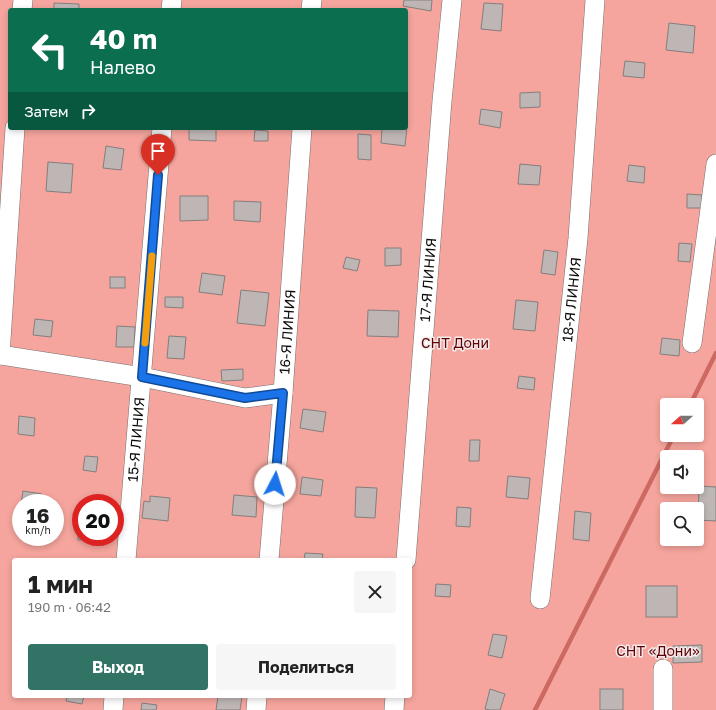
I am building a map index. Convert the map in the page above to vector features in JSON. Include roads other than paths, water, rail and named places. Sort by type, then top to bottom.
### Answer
[{"type":"lane","name":"17-Я ЛИНИЯ","points":[[406,558],[442,101],[452,0]]},
{"type":"lane","name":"18-Я ЛИНИЯ","points":[[540,599],[578,238],[595,0]]},
{"type":"lane","points":[[15,130],[0,355],[142,377],[245,398],[283,393]]},
{"type":"lane","name":"15-Я ЛИНИЯ","points":[[126,558],[162,130]]},
{"type":"lane","name":"16-Я ЛИНИЯ","points":[[268,558],[283,393],[302,130]]},
{"type":"lane","points":[[692,343],[716,164]]},
{"type":"lane","points":[[663,669],[663,710]]},
{"type":"lane","points":[[113,710],[114,698]]},
{"type":"lane","points":[[256,710],[257,698]]},
{"type":"lane","points":[[394,710],[395,698]]},
{"type":"waterway","points":[[694,398],[716,353]]},
{"type":"waterway","points":[[535,710],[670,442]]},
{"type":"park label","name":"СНТ Дони","points":[[455,343]]},
{"type":"park label","name":"СНТ «Дони»","points":[[658,651]]}]
